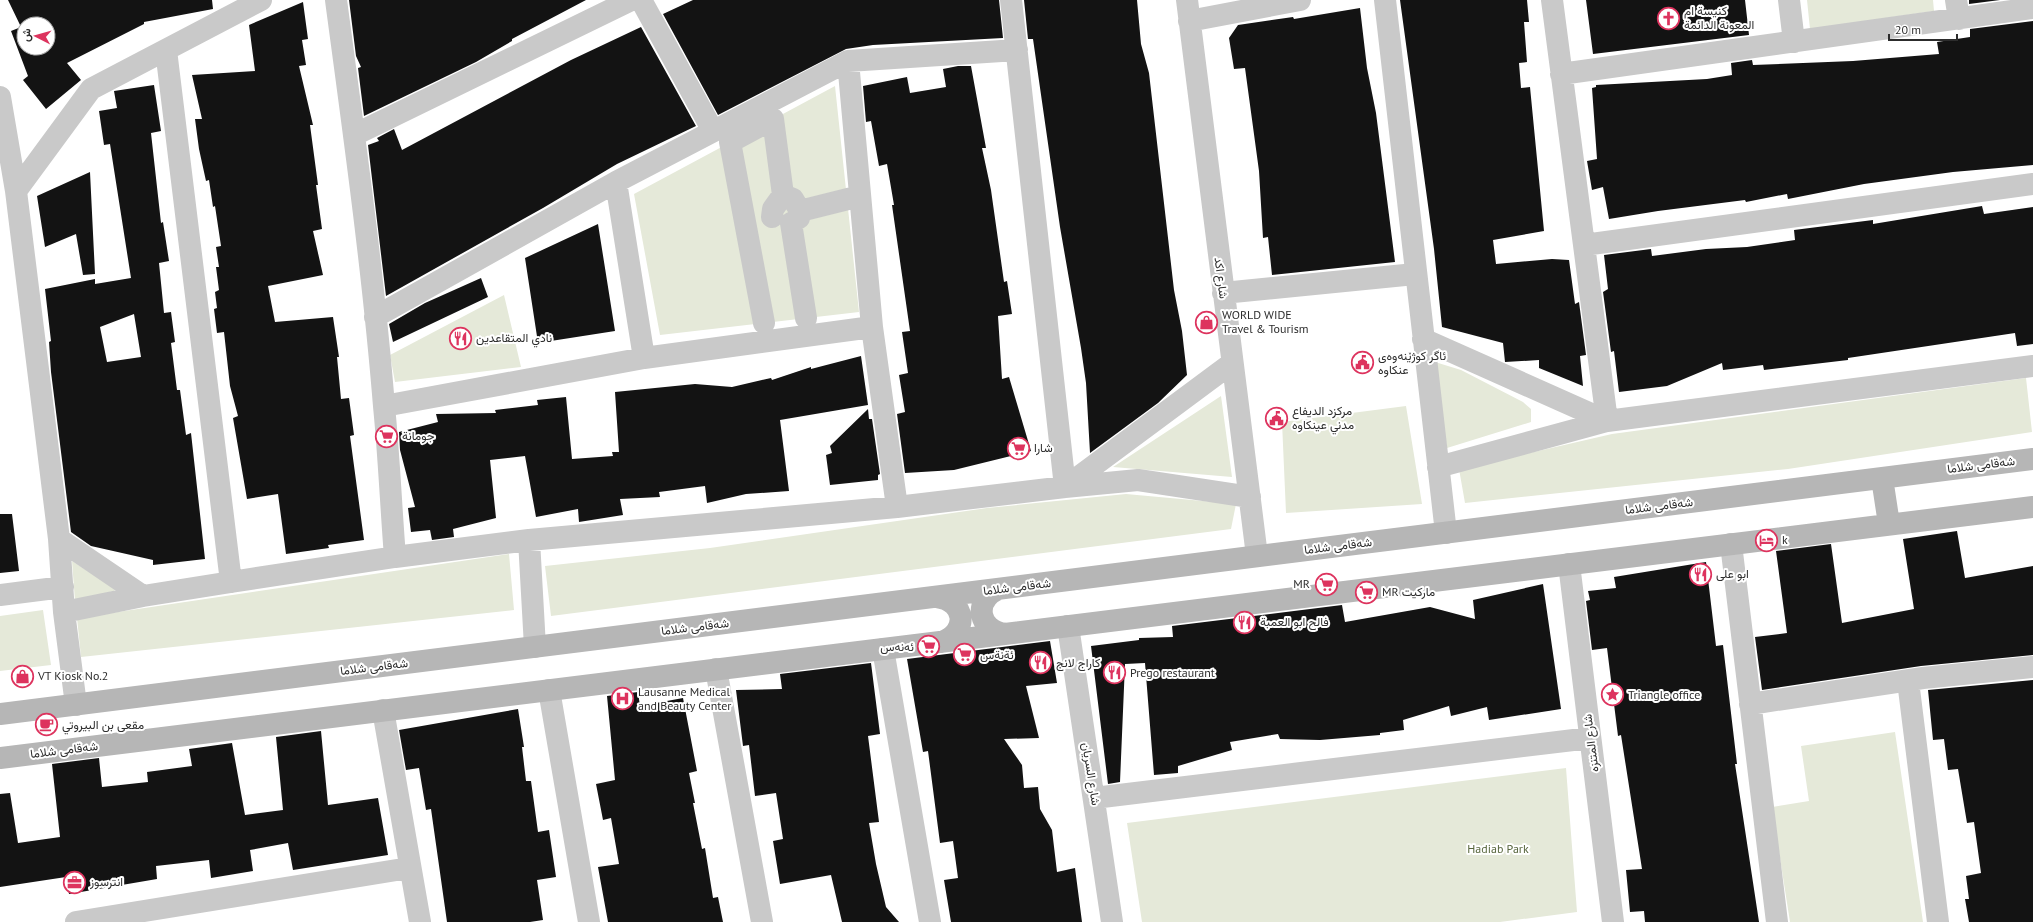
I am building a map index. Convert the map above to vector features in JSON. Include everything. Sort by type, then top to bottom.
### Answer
[{"type":"main road","name":"شەقامی شلاما","points":[[0,714],[2033,459]]},
{"type":"main road","points":[[1882,478],[1889,524]]},
{"type":"main road","name":"شەقامی شلاما","points":[[0,758],[2033,507]]},
{"type":"main road","points":[[998,589],[991,592],[985,599],[982,606],[982,614],[984,622],[990,629],[997,633],[1005,634]]},
{"type":"main road","points":[[937,597],[946,598],[953,602],[961,617],[960,626],[956,633],[950,639],[942,642]]},
{"type":"street","points":[[16,191],[91,89],[261,0]]},
{"type":"street","points":[[336,0],[354,135],[375,317],[384,406],[395,557]]},
{"type":"street","points":[[354,135],[631,0]]},
{"type":"street","points":[[641,0],[713,131]]},
{"type":"street","points":[[1011,0],[1065,487]]},
{"type":"street","points":[[1188,10],[1300,0]]},
{"type":"street","points":[[1385,0],[1415,274],[1446,533]]},
{"type":"street","points":[[1552,0],[1607,421]]},
{"type":"street","points":[[1789,0],[1794,42]]},
{"type":"street","points":[[1561,74],[1794,42],[1957,9],[2033,8]]},
{"type":"street","name":"شارع اكد","points":[[1188,10],[1257,556]]},
{"type":"street","points":[[166,50],[231,582]]},
{"type":"street","points":[[375,317],[616,182],[848,61],[1017,50]]},
{"type":"street","points":[[848,61],[872,327],[897,507]]},
{"type":"street","points":[[0,97],[16,191],[59,539],[64,612],[76,705]]},
{"type":"street","points":[[764,323],[730,142],[773,119],[783,195],[793,199],[788,217],[806,318]]},
{"type":"street","points":[[616,182],[644,358]]},
{"type":"street","points":[[1584,245],[2033,184]]},
{"type":"street","points":[[745,220],[788,217],[860,196]]},
{"type":"street","points":[[1223,293],[1415,274]]},
{"type":"street","points":[[384,406],[644,358],[872,327]]},
{"type":"street","points":[[1423,339],[1607,421]]},
{"type":"street","points":[[1065,487],[1232,363]]},
{"type":"street","points":[[1438,467],[1607,421],[2033,366]]},
{"type":"street","points":[[64,612],[143,596],[231,582],[395,557],[529,540],[897,507],[1065,487],[1138,480],[1250,497]]},
{"type":"street","points":[[59,539],[143,596]]},
{"type":"street","points":[[529,540],[535,647]]},
{"type":"street","points":[[1731,544],[1777,922]]},
{"type":"street","name":"شارع المتنزه","points":[[1568,564],[1613,922]]},
{"type":"street","points":[[0,595],[62,587]]},
{"type":"street","name":"شارع السريان","points":[[1068,626],[1112,922]]},
{"type":"street","points":[[883,649],[930,922]]},
{"type":"street","points":[[1750,704],[1922,678],[2033,667]]},
{"type":"street","points":[[716,669],[762,922]]},
{"type":"street","points":[[1908,681],[1938,922]]},
{"type":"street","points":[[549,690],[589,922]]},
{"type":"street","points":[[383,710],[409,868],[420,922]]},
{"type":"street","points":[[1094,798],[1590,738]]},
{"type":"street","points":[[76,922],[409,868]]},
{"type":"green space","points":[[1807,0],[1933,0],[1934,11],[1810,29]]},
{"type":"green space","points":[[835,86],[859,312],[660,335],[634,194]]},
{"type":"green space","points":[[504,295],[521,367],[395,382],[390,355]]},
{"type":"green space","points":[[1435,362],[1461,370],[1523,402],[1531,409],[1531,422],[1447,448]]},
{"type":"green space","points":[[2026,378],[2032,432],[1788,469],[1465,503],[1459,469],[1612,434]]},
{"type":"green space","points":[[1221,396],[1232,477],[1113,467]]},
{"type":"green space","points":[[1406,406],[1422,504],[1286,513],[1282,422]]},
{"type":"green space","points":[[1126,494],[1236,504],[1231,529],[551,616],[545,566],[710,548],[987,508]]},
{"type":"green space","points":[[509,554],[514,610],[81,657],[77,618]]},
{"type":"green space","points":[[72,561],[117,590],[75,601]]},
{"type":"green space","points":[[43,610],[51,665],[0,671],[0,616]]},
{"type":"green space","points":[[1895,732],[1923,922],[1790,922],[1772,807],[1809,801],[1801,746]]},
{"type":"green space","name":"Hadiab Park","points":[[1566,768],[1577,912],[1500,922],[1142,922],[1127,823]]},
{"type":"building","points":[[8,0],[212,0],[213,9],[144,22],[144,24],[67,63],[81,80],[46,109],[23,80],[28,76],[20,56],[56,56],[56,16],[16,17]]},
{"type":"building","points":[[349,0],[586,0],[512,39],[512,41],[476,62],[364,116],[358,68],[361,67],[356,56]]},
{"type":"building","points":[[693,0],[999,0],[1003,38],[873,45],[846,49],[718,115],[663,14]]},
{"type":"building","points":[[1024,0],[1137,0],[1141,44],[1149,73],[1174,290],[1182,331],[1187,375],[1158,403],[1090,453],[1086,383],[1081,348],[1060,227],[1033,39],[1028,39]]},
{"type":"building","points":[[1400,0],[1527,0],[1529,22],[1524,22],[1527,62],[1519,63],[1521,88],[1530,87],[1544,231],[1493,240],[1496,264],[1552,259],[1569,260],[1575,304],[1579,302],[1586,355],[1580,356],[1583,386],[1539,368],[1539,360],[1505,362],[1503,343],[1442,327],[1434,249]]},
{"type":"building","name":"كنيسة ام المعونة الدائمة","points":[[1586,0],[1745,0],[1749,35],[1593,54]]},
{"type":"building","points":[[1969,0],[2000,0],[1969,4]]},
{"type":"building","points":[[303,2],[308,39],[302,40],[306,65],[299,66],[313,125],[310,125],[322,229],[313,231],[323,275],[268,286],[275,322],[333,317],[339,357],[337,357],[341,399],[349,398],[354,435],[350,436],[364,540],[328,545],[329,548],[286,554],[278,494],[247,499],[233,418],[238,416],[230,386],[224,332],[217,333],[214,309],[217,308],[215,292],[219,290],[216,267],[219,267],[216,247],[221,246],[215,206],[213,207],[209,180],[206,181],[199,149],[195,119],[202,119],[192,75],[255,71],[249,25]]},
{"type":"building","points":[[1360,8],[1367,68],[1376,113],[1395,262],[1272,275],[1268,237],[1263,238],[1259,171],[1245,68],[1234,69],[1229,38],[1238,25],[1293,17],[1294,19]]},
{"type":"building","points":[[2033,21],[2033,165],[1953,172],[1864,184],[1788,199],[1787,194],[1746,202],[1745,200],[1609,219],[1603,187],[1592,190],[1587,161],[1597,159],[1592,88],[1596,87],[1596,85],[1707,79],[1732,75],[1731,63],[1752,60],[1753,65],[1853,61],[1939,54],[1937,42],[1970,37],[1970,29]]},
{"type":"building","points":[[641,27],[696,126],[617,164],[543,208],[386,296],[368,145],[379,141],[377,138],[394,129],[402,150],[571,60]]},
{"type":"building","points":[[16,29],[16,44],[11,31]]},
{"type":"building","points":[[958,66],[971,66],[986,148],[982,148],[991,190],[1004,282],[1007,281],[1012,314],[998,316],[1002,379],[1009,377],[1031,451],[954,470],[905,473],[897,414],[905,412],[899,375],[908,373],[902,332],[910,331],[892,205],[894,205],[887,164],[879,166],[871,121],[866,122],[863,86],[907,77],[910,93],[946,87],[943,69]]},
{"type":"building","points":[[154,85],[161,131],[151,133],[161,223],[163,222],[169,261],[159,263],[164,313],[171,312],[175,342],[171,343],[177,390],[180,390],[186,435],[191,433],[205,559],[153,565],[153,560],[91,546],[71,532],[51,372],[49,342],[51,341],[45,289],[95,279],[95,284],[131,278],[110,144],[104,145],[99,111],[117,108],[114,91]],"holes":[[[134,314],[141,357],[107,362],[100,327]]]},
{"type":"building","points":[[90,172],[95,274],[83,275],[76,234],[45,247],[37,196]]},
{"type":"building","points":[[1982,206],[1984,214],[2033,207],[2033,344],[2017,346],[2015,333],[1848,358],[1848,360],[1764,370],[1763,365],[1723,370],[1722,363],[1667,386],[1619,392],[1614,351],[1611,352],[1603,292],[1608,289],[1604,255],[1651,249],[1652,256],[1706,249],[1747,247],[1795,240],[1794,230],[1873,220],[1873,224]]},
{"type":"building","points":[[598,224],[615,331],[538,343],[525,258]]},
{"type":"building","points":[[481,278],[488,297],[393,342],[389,324],[425,303]]},
{"type":"building","points":[[861,356],[868,405],[780,420],[789,491],[746,494],[707,503],[705,486],[659,492],[660,497],[620,499],[623,515],[579,522],[578,509],[536,517],[525,456],[490,460],[496,518],[453,529],[454,537],[432,540],[430,530],[411,532],[408,508],[415,507],[400,450],[399,432],[438,422],[436,414],[496,413],[495,410],[538,405],[537,400],[566,397],[572,459],[613,456],[612,452],[619,452],[615,392],[695,384],[732,387],[771,378],[772,380],[811,367],[811,369]]},
{"type":"building","points":[[868,409],[869,419],[872,419],[880,474],[878,475],[878,480],[830,485],[826,455],[832,453],[830,446]]},
{"type":"building","points":[[0,514],[12,514],[19,571],[0,573]]},
{"type":"building","points":[[1957,531],[1965,578],[2033,566],[2033,655],[1921,666],[1762,690],[1755,637],[1787,633],[1776,551],[1831,544],[1842,623],[1914,609],[1903,539]]},
{"type":"building","points":[[1706,562],[1716,646],[1723,645],[1737,764],[1735,764],[1759,922],[1645,922],[1644,911],[1630,912],[1626,870],[1642,869],[1621,735],[1618,736],[1607,648],[1592,650],[1586,601],[1590,600],[1588,591],[1616,588],[1614,577]]},
{"type":"building","points":[[1543,584],[1561,709],[1489,720],[1487,707],[1451,716],[1449,706],[1403,720],[1404,730],[1380,733],[1380,735],[1320,740],[1280,739],[1278,734],[1230,742],[1232,750],[1178,766],[1178,773],[1154,775],[1145,663],[1125,664],[1120,782],[1108,784],[1091,646],[1139,640],[1139,638],[1173,637],[1172,626],[1342,605],[1345,622],[1430,607],[1475,619],[1473,600]]},
{"type":"building","points":[[1050,641],[1057,683],[1026,686],[1039,738],[1004,739],[1022,765],[1024,788],[1038,787],[1040,809],[1052,830],[1057,872],[1075,868],[1082,922],[951,922],[944,880],[958,878],[953,841],[940,843],[928,751],[923,752],[907,659]]},
{"type":"building","points":[[871,663],[880,734],[868,736],[879,822],[869,823],[876,864],[886,907],[899,922],[842,922],[831,875],[780,884],[773,841],[783,839],[776,793],[755,796],[749,745],[743,746],[736,690],[782,689],[780,674]]},
{"type":"building","points":[[2033,680],[2033,922],[1969,922],[1965,899],[1969,899],[1966,876],[1981,873],[1974,822],[1967,823],[1958,769],[1948,770],[1944,739],[1933,740],[1928,690]]},
{"type":"building","points":[[638,692],[640,706],[683,698],[697,771],[689,773],[695,803],[693,803],[702,849],[705,848],[713,898],[718,897],[723,922],[608,922],[598,867],[619,864],[611,818],[603,820],[596,784],[615,780],[607,696]]},
{"type":"building","points":[[518,709],[524,747],[522,747],[526,781],[531,781],[538,832],[549,830],[556,877],[537,880],[543,920],[530,922],[447,922],[431,809],[426,810],[419,768],[406,770],[399,730]]},
{"type":"building","points":[[321,731],[328,805],[378,798],[388,855],[293,870],[288,843],[250,850],[253,871],[211,878],[209,860],[156,866],[157,879],[69,894],[66,877],[0,887],[0,794],[10,793],[18,843],[60,837],[52,764],[99,758],[102,787],[148,782],[147,772],[192,766],[189,749],[232,743],[245,815],[283,810],[276,737]]},
{"type":"place","name":"كنيسة ام المعونة الدائمة","points":[[1668,18]]},
{"type":"place","name":"WORLD WIDE Travel & Tourism","points":[[1207,322]]},
{"type":"place","name":"نادي المتقاعدین","points":[[460,338]]},
{"type":"place","name":"ئاگر كوژێنه‌وه‌ی عنكاوه","points":[[1363,363]]},
{"type":"place","name":"مرکزد الدیفاع مدني عينكاوه","points":[[1277,418]]},
{"type":"place","name":"جومانة","points":[[387,436]]},
{"type":"place","name":"شارا","points":[[1018,448]]},
{"type":"place","name":"k","points":[[1767,540]]},
{"type":"place","name":"ابو علی","points":[[1700,574]]},
{"type":"place","name":"MR","points":[[1326,584]]},
{"type":"place","name":"MR ماركيت","points":[[1366,592]]},
{"type":"place","name":"فالح ابو العمبة","points":[[1245,622]]},
{"type":"place","name":"ئەنەس","points":[[929,647]]},
{"type":"place","name":"ئةنةس","points":[[964,655]]},
{"type":"place","name":"كاراج لانج","points":[[1040,663]]},
{"type":"place","name":"Prego restaurant","points":[[1115,673]]},
{"type":"place","name":"VT Kiosk No.2","points":[[22,676]]},
{"type":"place","name":"Triangle office","points":[[1613,695]]},
{"type":"place","name":"Lausanne Medical and Beauty Center","points":[[622,699]]},
{"type":"place","name":"مقعى بن البيروتي","points":[[46,725]]},
{"type":"place","name":"انترسوز","points":[[75,882]]}]
